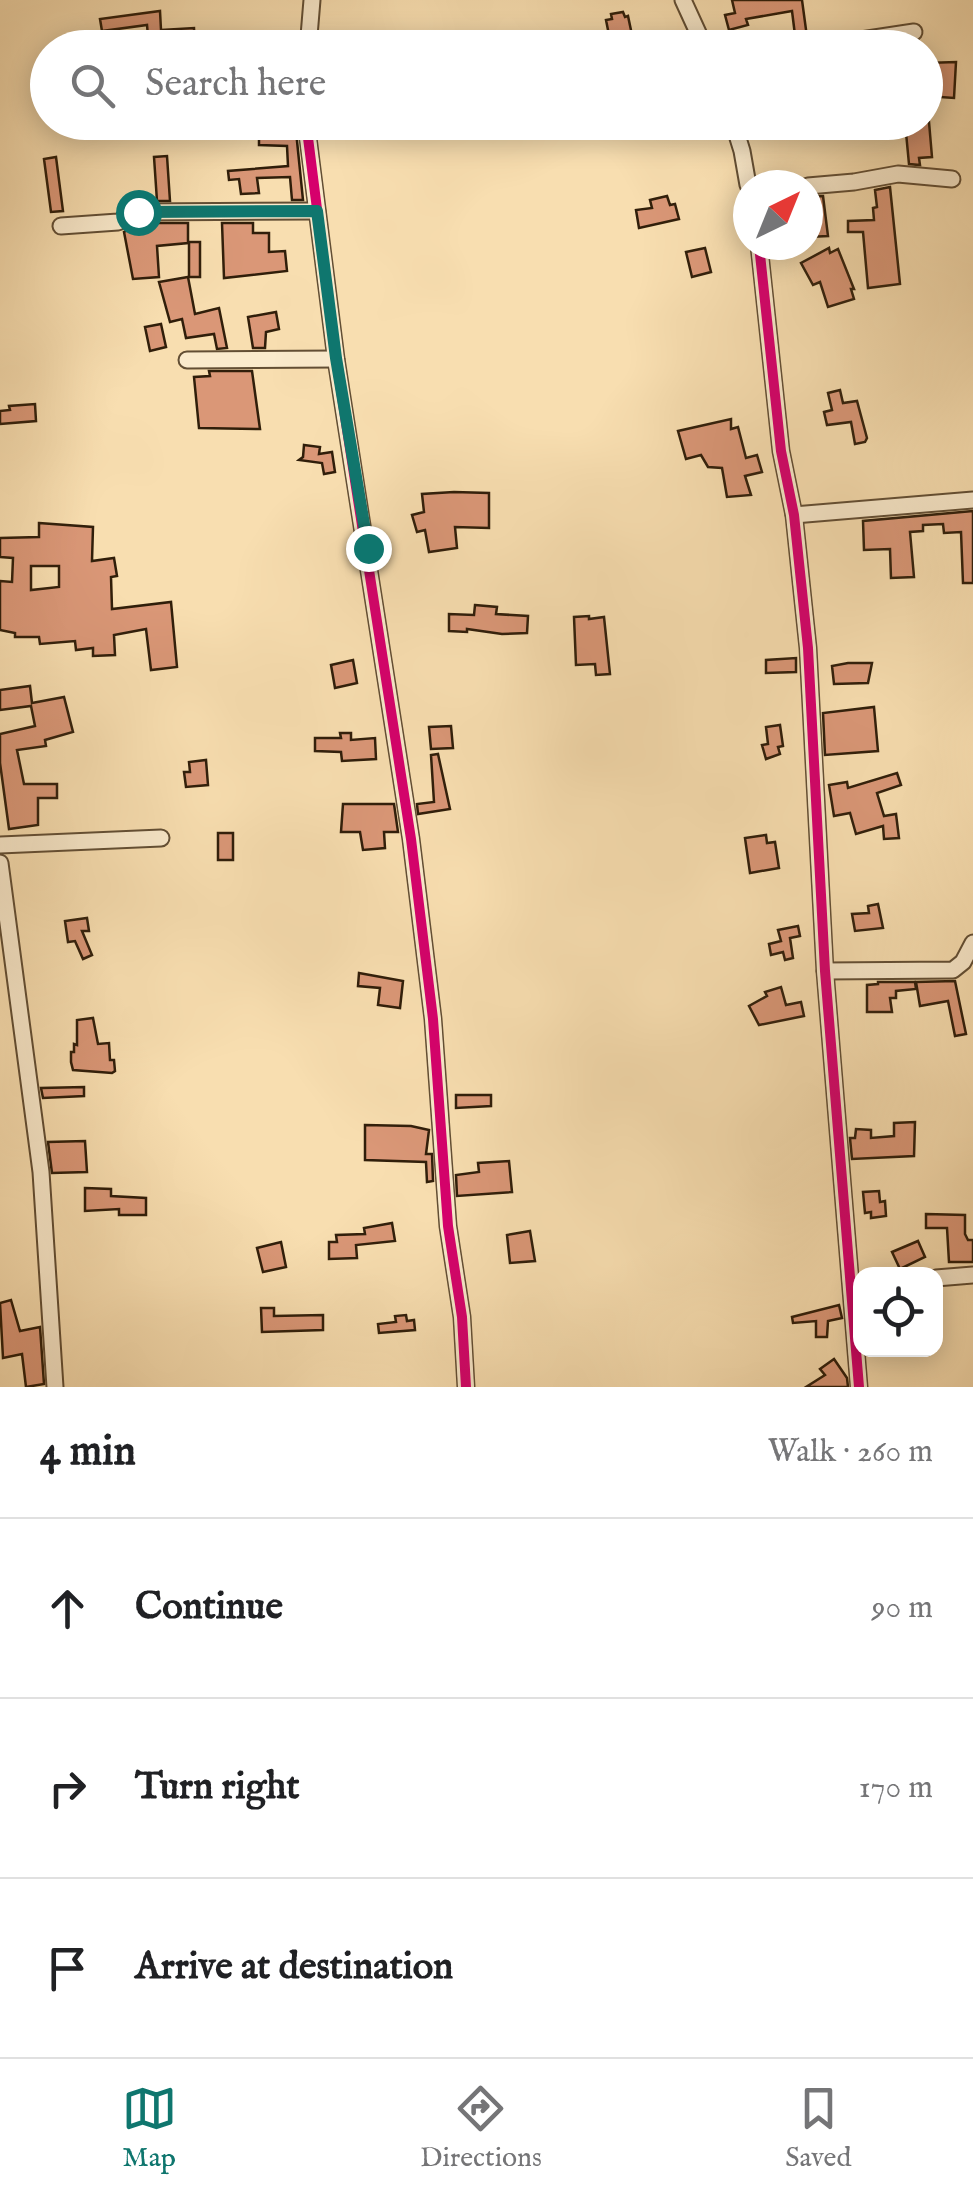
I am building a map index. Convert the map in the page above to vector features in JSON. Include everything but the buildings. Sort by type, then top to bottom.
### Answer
[{"type":"street","points":[[310,30],[312,0]]},
{"type":"street","points":[[683,0],[696,30]]},
{"type":"street","points":[[308,140],[336,358],[414,857],[433,1019],[448,1226],[462,1317],[466,1387]]},
{"type":"street","points":[[738,140],[745,170]]},
{"type":"street","points":[[823,185],[898,174],[952,179]]},
{"type":"street","points":[[61,226],[118,222],[138,212],[317,211]]},
{"type":"street","points":[[761,260],[808,648],[824,971],[854,1267]]},
{"type":"street","points":[[187,360],[336,358]]},
{"type":"street","points":[[794,515],[973,500]]},
{"type":"street","points":[[0,845],[162,838]]},
{"type":"street","points":[[0,863],[41,1172],[55,1387]]},
{"type":"street","points":[[824,971],[952,970],[963,962],[973,943]]},
{"type":"street","points":[[943,1277],[973,1275]]},
{"type":"street","points":[[858,1357],[859,1387]]},
{"type":"cycle path","points":[[308,140],[336,359],[411,839],[433,1019],[448,1226],[462,1317],[466,1387]]},
{"type":"cycle path","points":[[761,260],[808,648],[825,971],[859,1387]]},
{"type":"route","points":[[138,212],[317,211],[336,358],[368,548]]}]
